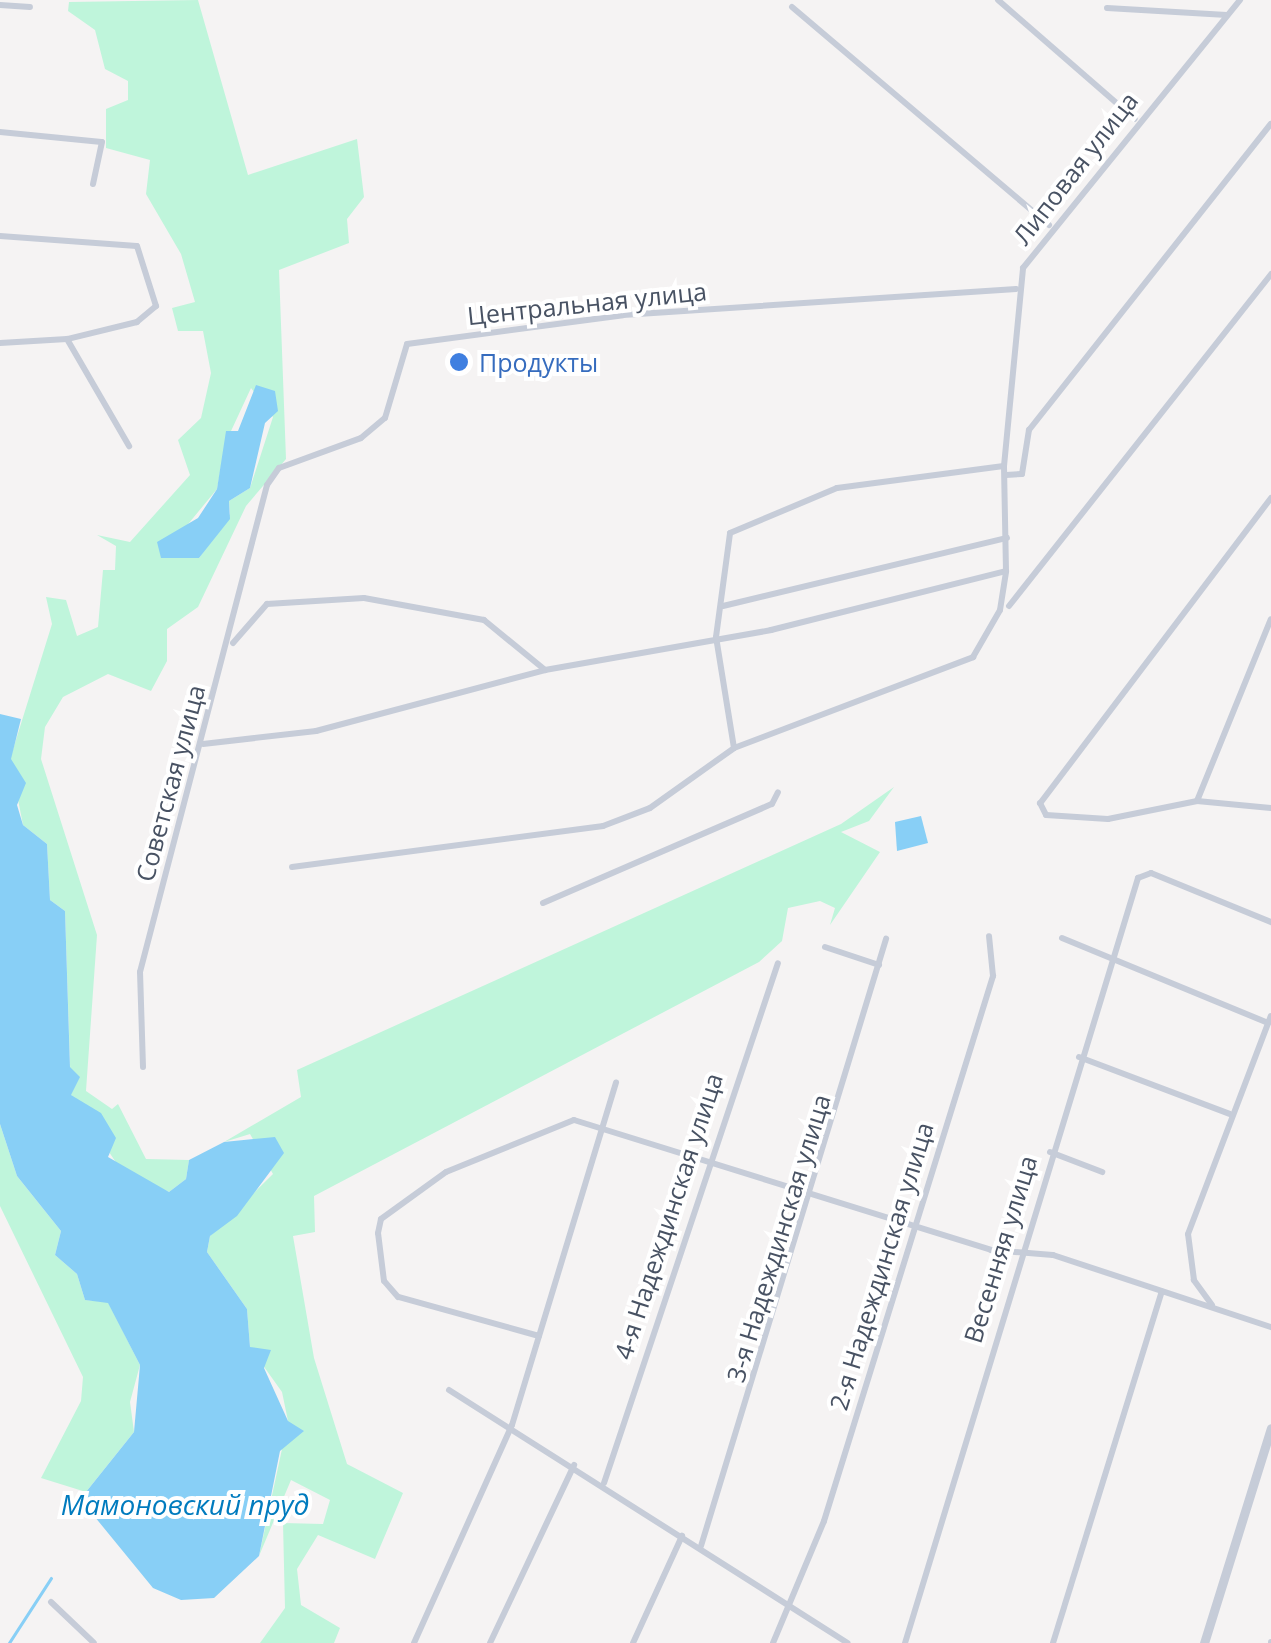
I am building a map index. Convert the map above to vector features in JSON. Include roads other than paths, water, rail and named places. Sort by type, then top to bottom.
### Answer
[{"type":"street","points":[[998,0],[1135,119]]},
{"type":"street","name":"Липовая улица","points":[[734,748],[974,657],[992,628],[1006,571],[1005,471],[1016,290],[1049,226],[1135,119],[1240,0]]},
{"type":"street","points":[[0,5],[30,7]]},
{"type":"street","points":[[792,7],[1049,226]]},
{"type":"street","points":[[1106,8],[1228,15]]},
{"type":"street","points":[[292,868],[603,826],[650,808],[734,748],[716,637],[730,533],[837,488],[1005,471],[1022,474],[1029,430],[1271,124]]},
{"type":"street","points":[[0,132],[102,142],[93,184]]},
{"type":"street","points":[[0,236],[137,246],[156,306],[136,322],[67,339],[0,343]]},
{"type":"street","points":[[1009,606],[1271,274]]},
{"type":"street","name":"Центральная улица","points":[[260,512],[278,468],[361,438],[385,418],[407,344],[623,315],[1016,290]]},
{"type":"street","points":[[67,339],[128,446]]},
{"type":"street","points":[[1271,498],[1040,803],[1046,814],[1108,819],[1196,801],[1271,808]]},
{"type":"street","name":"Советская улица","points":[[143,1067],[140,972],[260,512]]},
{"type":"street","points":[[723,606],[1007,538]]},
{"type":"street","points":[[202,744],[316,732],[546,670],[716,637],[1006,571]]},
{"type":"street","points":[[222,669],[240,628],[267,604],[364,598],[484,620],[546,670]]},
{"type":"street","points":[[1196,801],[1271,619]]},
{"type":"street","points":[[543,903],[772,804],[778,792]]},
{"type":"street","name":"Весенняя улица","points":[[906,1643],[1050,1152],[1112,958],[1145,872],[1271,922]]},
{"type":"street","name":"2-я Надеждинская улица","points":[[774,1643],[790,1605],[993,976],[989,936]]},
{"type":"street","points":[[1062,938],[1270,1020],[1230,1114],[1188,1234],[1194,1280],[1213,1306]]},
{"type":"street","name":"3-я Надеждинская улица","points":[[701,1546],[813,1192],[886,939]]},
{"type":"street","points":[[824,947],[879,964]]},
{"type":"street","name":"4-я Надеждинская улица","points":[[604,1484],[709,1158],[778,963]]},
{"type":"street","points":[[1080,1057],[1230,1114]]},
{"type":"street","points":[[414,1643],[512,1425],[606,1126],[616,1082]]},
{"type":"street","points":[[540,1336],[389,1290],[381,1219],[446,1172],[545,1125],[606,1126],[915,1224],[1162,1291],[1271,1327]]},
{"type":"street","points":[[1050,1152],[1102,1172]]},
{"type":"street","points":[[1053,1643],[1162,1291]]},
{"type":"street","points":[[449,1390],[512,1425],[848,1643]]},
{"type":"street","points":[[1204,1643],[1271,1428]]},
{"type":"street","points":[[490,1643],[574,1465]]},
{"type":"street","points":[[633,1643],[682,1536]]},
{"type":"street","points":[[51,1602],[94,1643]]},
{"type":"water","points":[[256,385],[275,391],[278,411],[265,423],[250,488],[229,501],[230,519],[199,558],[161,558],[157,542],[198,518],[217,489],[226,431],[238,431]]},
{"type":"water","name":"Мамоновский пруд","points":[[0,714],[21,719],[11,759],[26,783],[17,805],[23,825],[47,844],[50,900],[65,911],[70,1067],[80,1077],[71,1095],[101,1113],[116,1138],[108,1157],[169,1192],[186,1179],[189,1160],[224,1142],[275,1137],[284,1153],[237,1216],[210,1236],[207,1252],[247,1309],[250,1347],[271,1350],[264,1368],[288,1421],[304,1431],[280,1451],[259,1556],[214,1598],[181,1600],[153,1588],[90,1511],[86,1492],[134,1432],[140,1365],[108,1303],[85,1300],[77,1274],[55,1255],[61,1231],[17,1176],[0,1124]]},
{"type":"water","points":[[921,816],[928,843],[897,851],[895,822]]},
{"type":"waterway","points":[[9,1643],[51,1578]]},
{"type":"place","name":"Продукты","points":[[459,362]]}]
